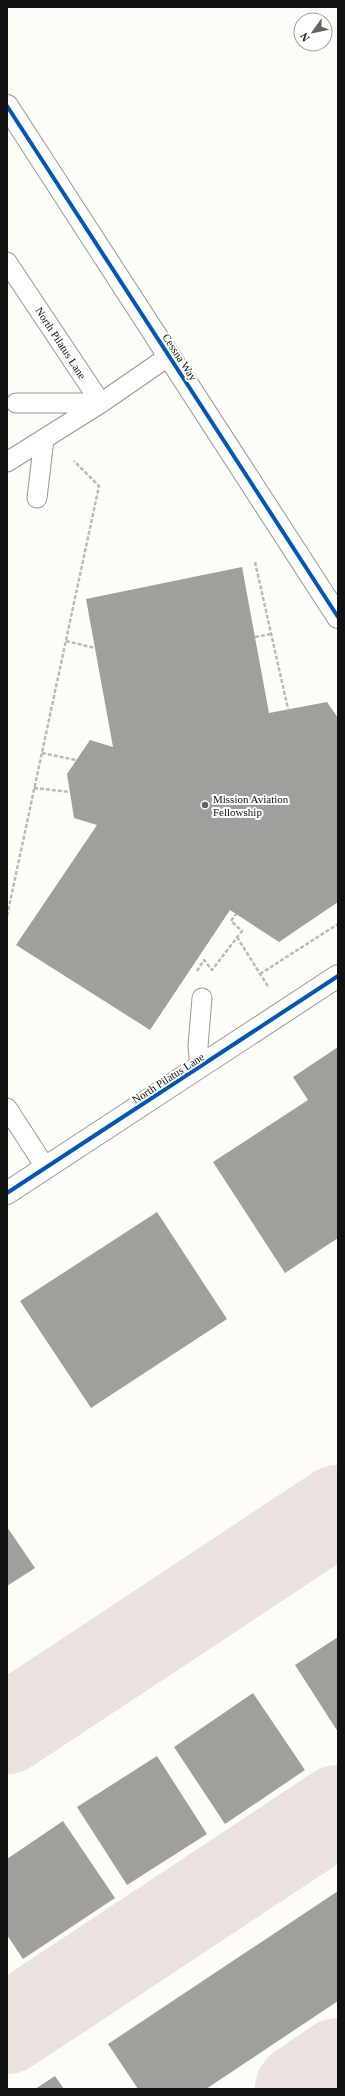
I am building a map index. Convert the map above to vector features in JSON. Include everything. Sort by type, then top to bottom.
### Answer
[{"type":"street","name":"Cessna Way","points":[[7,106],[338,617]]},
{"type":"street","name":"North Pilatus Lane","points":[[7,1193],[200,1068],[338,976]]},
{"type":"lane","name":"North Pilatus Lane","points":[[7,262],[14,281],[101,403]]},
{"type":"lane","points":[[7,462],[101,403],[169,356]]},
{"type":"lane","points":[[16,403],[101,403]]},
{"type":"lane","points":[[37,498],[44,439]]},
{"type":"lane","points":[[200,1068],[198,1046],[202,998]]},
{"type":"lane","points":[[7,1108],[46,1168]]},
{"type":"path","points":[[7,916],[99,486],[74,461]]},
{"type":"path","points":[[255,562],[288,709]]},
{"type":"path","points":[[255,637],[271,634]]},
{"type":"path","points":[[66,641],[95,648]]},
{"type":"path","points":[[42,753],[76,760]]},
{"type":"path","points":[[34,788],[70,792]]},
{"type":"path","points":[[196,973],[204,960],[212,970],[242,931],[231,921],[236,914]]},
{"type":"path","points":[[260,974],[338,924]]},
{"type":"path","points":[[237,938],[284,1012]]},
{"type":"building","name":"Mission Aviation Fellowship","points":[[242,567],[269,713],[327,702],[338,718],[338,902],[279,942],[230,910],[150,1030],[16,945],[97,825],[74,818],[67,774],[90,740],[113,747],[86,599]]},
{"type":"building","points":[[338,1047],[338,1238],[285,1273],[213,1162],[308,1100],[293,1077]]},
{"type":"building","points":[[157,1212],[227,1319],[91,1408],[20,1301]]},
{"type":"building","points":[[7,1527],[35,1568],[7,1586]]},
{"type":"building","points":[[338,1637],[338,1732],[295,1665]]},
{"type":"building","points":[[253,1693],[305,1770],[225,1824],[174,1747]]},
{"type":"building","points":[[157,1756],[207,1834],[127,1885],[77,1807]]},
{"type":"building","points":[[63,1821],[115,1898],[23,1959],[7,1935],[7,1859]]},
{"type":"building","points":[[338,1891],[338,2001],[206,2089],[138,2089],[108,2044]]},
{"type":"building","points":[[55,2076],[64,2089],[35,2089]]},
{"type":"taxiway","points":[[7,1729],[338,1510]]},
{"type":"taxiway","points":[[7,2029],[338,1810]]},
{"type":"taxiway","points":[[300,2089],[338,2063]]},
{"type":"cycle path","points":[[7,106],[338,617]]},
{"type":"cycle path","points":[[7,1193],[338,976]]},
{"type":"place","name":"Mission Aviation Fellowship","points":[[205,805]]}]
